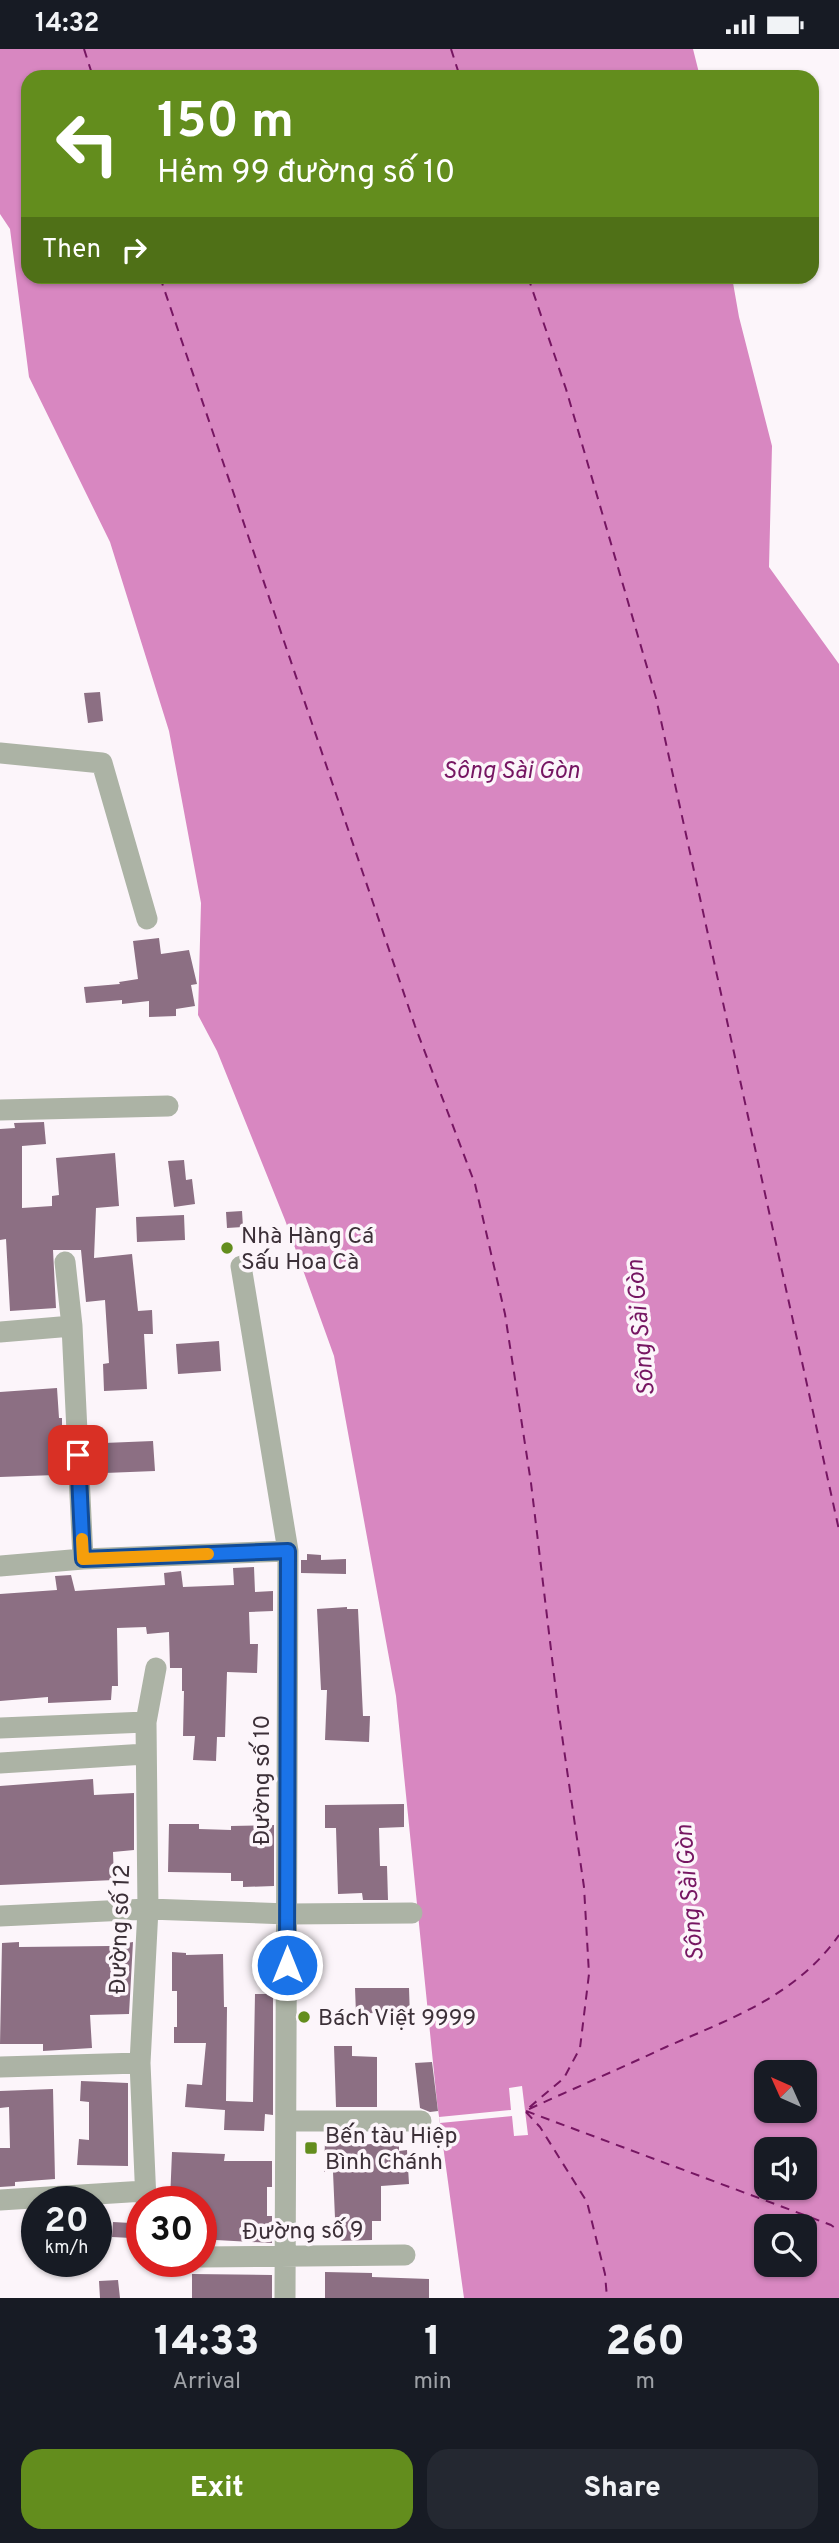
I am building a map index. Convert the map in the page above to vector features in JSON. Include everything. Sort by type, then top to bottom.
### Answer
[{"type":"street","points":[[0,753],[102,763],[147,919]]},
{"type":"street","points":[[0,1110],[168,1106]]},
{"type":"street","points":[[65,1262],[72,1326],[83,1559]]},
{"type":"street","name":"Đường số 10","points":[[241,1266],[288,1551],[285,2298]]},
{"type":"street","points":[[0,1332],[72,1326]]},
{"type":"street","points":[[0,1566],[83,1559],[288,1551]]},
{"type":"street","name":"Đường số 12","points":[[145,2186],[140,2063],[148,1909],[146,1722],[156,1668]]},
{"type":"street","points":[[146,1722],[9,1728],[8,1762],[146,1754]]},
{"type":"street","points":[[0,1916],[148,1909],[412,1913]]},
{"type":"street","points":[[0,2067],[140,2063]]},
{"type":"street","points":[[286,2122],[421,2121]]},
{"type":"street","points":[[0,2200],[126,2197]]},
{"type":"street","name":"Đường số 9","points":[[217,2257],[405,2255]]},
{"type":"water","name":"Sông Sài Gòn","points":[[0,49],[693,49],[698,70],[21,70],[21,284],[733,284],[772,446],[769,567],[839,664],[839,2298],[464,2298],[437,2102],[396,1696],[334,1356],[285,1220],[217,1051],[198,1015],[201,903],[169,731],[110,542],[29,377],[10,229],[0,214]]},
{"type":"pier","points":[[522,2086],[528,2135],[514,2136],[512,2116],[440,2123],[439,2117],[511,2110],[509,2088]]},
{"type":"building","points":[[100,692],[103,721],[88,723],[84,693]]},
{"type":"building","points":[[159,938],[161,954],[189,950],[197,984],[191,985],[195,1006],[176,1009],[176,1016],[149,1017],[149,1001],[122,1004],[122,1000],[86,1003],[84,987],[120,984],[119,982],[138,979],[133,941]]},
{"type":"building","points":[[44,1122],[46,1144],[22,1146],[22,1208],[52,1206],[52,1196],[59,1195],[56,1158],[115,1153],[119,1206],[96,1208],[94,1258],[132,1254],[138,1311],[152,1310],[153,1334],[144,1334],[147,1389],[104,1391],[103,1364],[109,1363],[105,1300],[86,1302],[81,1250],[53,1250],[56,1308],[10,1311],[6,1239],[0,1240],[0,1129],[15,1128],[14,1123]]},
{"type":"building","points":[[184,1160],[186,1180],[192,1179],[195,1204],[174,1207],[168,1161]]},
{"type":"building","points":[[242,1211],[243,1227],[227,1228],[226,1212]]},
{"type":"building","points":[[184,1215],[185,1240],[137,1242],[136,1217]]},
{"type":"building","points":[[219,1341],[221,1371],[178,1374],[176,1344]]},
{"type":"building","points":[[57,1388],[59,1418],[62,1418],[62,1469],[55,1469],[55,1475],[0,1477],[0,1392]]},
{"type":"building","points":[[153,1441],[155,1471],[105,1473],[104,1443]]},
{"type":"building","points":[[307,1554],[321,1555],[321,1560],[346,1559],[346,1574],[301,1573],[301,1560],[307,1560]]},
{"type":"building","points":[[254,1567],[255,1592],[273,1591],[273,1611],[249,1612],[250,1644],[258,1644],[257,1673],[227,1672],[225,1737],[217,1737],[216,1761],[193,1760],[195,1736],[183,1736],[182,1668],[170,1668],[169,1632],[147,1634],[146,1627],[117,1628],[118,1686],[112,1686],[111,1700],[48,1703],[48,1697],[0,1701],[0,1594],[57,1590],[55,1576],[71,1575],[75,1591],[165,1585],[164,1573],[181,1571],[183,1587],[234,1585],[233,1568]]},
{"type":"building","points":[[317,1609],[358,1609],[363,1716],[370,1716],[369,1742],[325,1740],[327,1690],[321,1690]]},
{"type":"building","points":[[93,1779],[94,1795],[134,1793],[134,1850],[113,1852],[114,1880],[0,1885],[0,1786]]},
{"type":"building","points":[[404,1804],[404,1827],[379,1828],[380,1866],[387,1866],[388,1900],[363,1900],[362,1893],[338,1894],[336,1828],[325,1828],[325,1805]]},
{"type":"building","points":[[169,1824],[199,1824],[199,1829],[231,1830],[231,1826],[274,1825],[274,1886],[243,1887],[243,1881],[231,1881],[231,1873],[168,1872]]},
{"type":"building","points":[[19,1942],[19,1947],[110,1946],[133,1942],[129,2014],[90,2015],[92,2048],[43,2051],[43,2044],[0,2044],[2,1943]]},
{"type":"building","points":[[172,1952],[186,1955],[223,1954],[224,2007],[227,2007],[226,2101],[253,2102],[255,1994],[273,1994],[273,2115],[265,2114],[264,2131],[224,2130],[225,2110],[185,2107],[187,2084],[202,2085],[206,2043],[174,2043],[177,1991],[172,1991]]},
{"type":"building","points":[[355,1988],[409,1988],[410,2018],[393,2019],[392,2012],[356,2014]]},
{"type":"building","points":[[334,2046],[352,2046],[352,2056],[377,2057],[377,2107],[336,2107]]},
{"type":"building","points":[[432,2062],[438,2111],[430,2112],[420,2108],[415,2063]]},
{"type":"building","points":[[81,2081],[128,2083],[128,2166],[77,2165],[79,2139],[89,2140],[89,2102],[80,2101]]},
{"type":"building","points":[[53,2089],[55,2179],[15,2182],[15,2186],[0,2187],[0,2148],[10,2148],[9,2107],[0,2108],[0,2091]]},
{"type":"building","points":[[325,2141],[358,2142],[358,2145],[399,2142],[399,2151],[407,2150],[409,2184],[381,2186],[381,2221],[372,2221],[372,2240],[336,2241],[333,2172],[324,2172]]},
{"type":"building","points":[[172,2152],[225,2154],[224,2161],[272,2161],[272,2187],[267,2187],[267,2216],[272,2216],[272,2243],[217,2240],[217,2186],[171,2186]]},
{"type":"building","points":[[113,2222],[126,2223],[126,2238],[112,2237]]},
{"type":"building","points":[[325,2272],[372,2273],[372,2277],[429,2279],[429,2298],[325,2298]]},
{"type":"building","points":[[272,2275],[272,2298],[192,2298],[192,2277]]},
{"type":"building","points":[[118,2280],[120,2298],[100,2298],[99,2281]]},
{"type":"ferry route","points":[[84,49],[91,70]]},
{"type":"ferry route","points":[[451,49],[458,70]]},
{"type":"ferry route","points":[[162,284],[415,1026],[475,1184],[505,1314],[531,1483],[558,1708],[584,1887],[589,1974],[580,2048],[564,2078],[525,2111]]},
{"type":"ferry route","points":[[530,284],[566,389],[656,698],[839,1530]]},
{"type":"ferry route","points":[[529,2109],[761,2003],[803,1974],[839,1935]]},
{"type":"ferry route","points":[[526,2111],[831,2225],[839,2231]]},
{"type":"ferry route","points":[[526,2112],[540,2127],[587,2202],[605,2274],[607,2298]]},
{"type":"slow traffic","points":[[82,1539],[83,1559],[208,1554]]},
{"type":"place","name":"Nhà Hàng Cá Sấu Hoa Cà","points":[[227,1248]]},
{"type":"place","name":"Bách Việt 9999","points":[[304,2017]]},
{"type":"place","name":"Bến tàu Hiệp Bình Chánh","points":[[311,2148]]},
{"type":"route","points":[[78,1455],[83,1559],[288,1551],[287,1965]]}]
